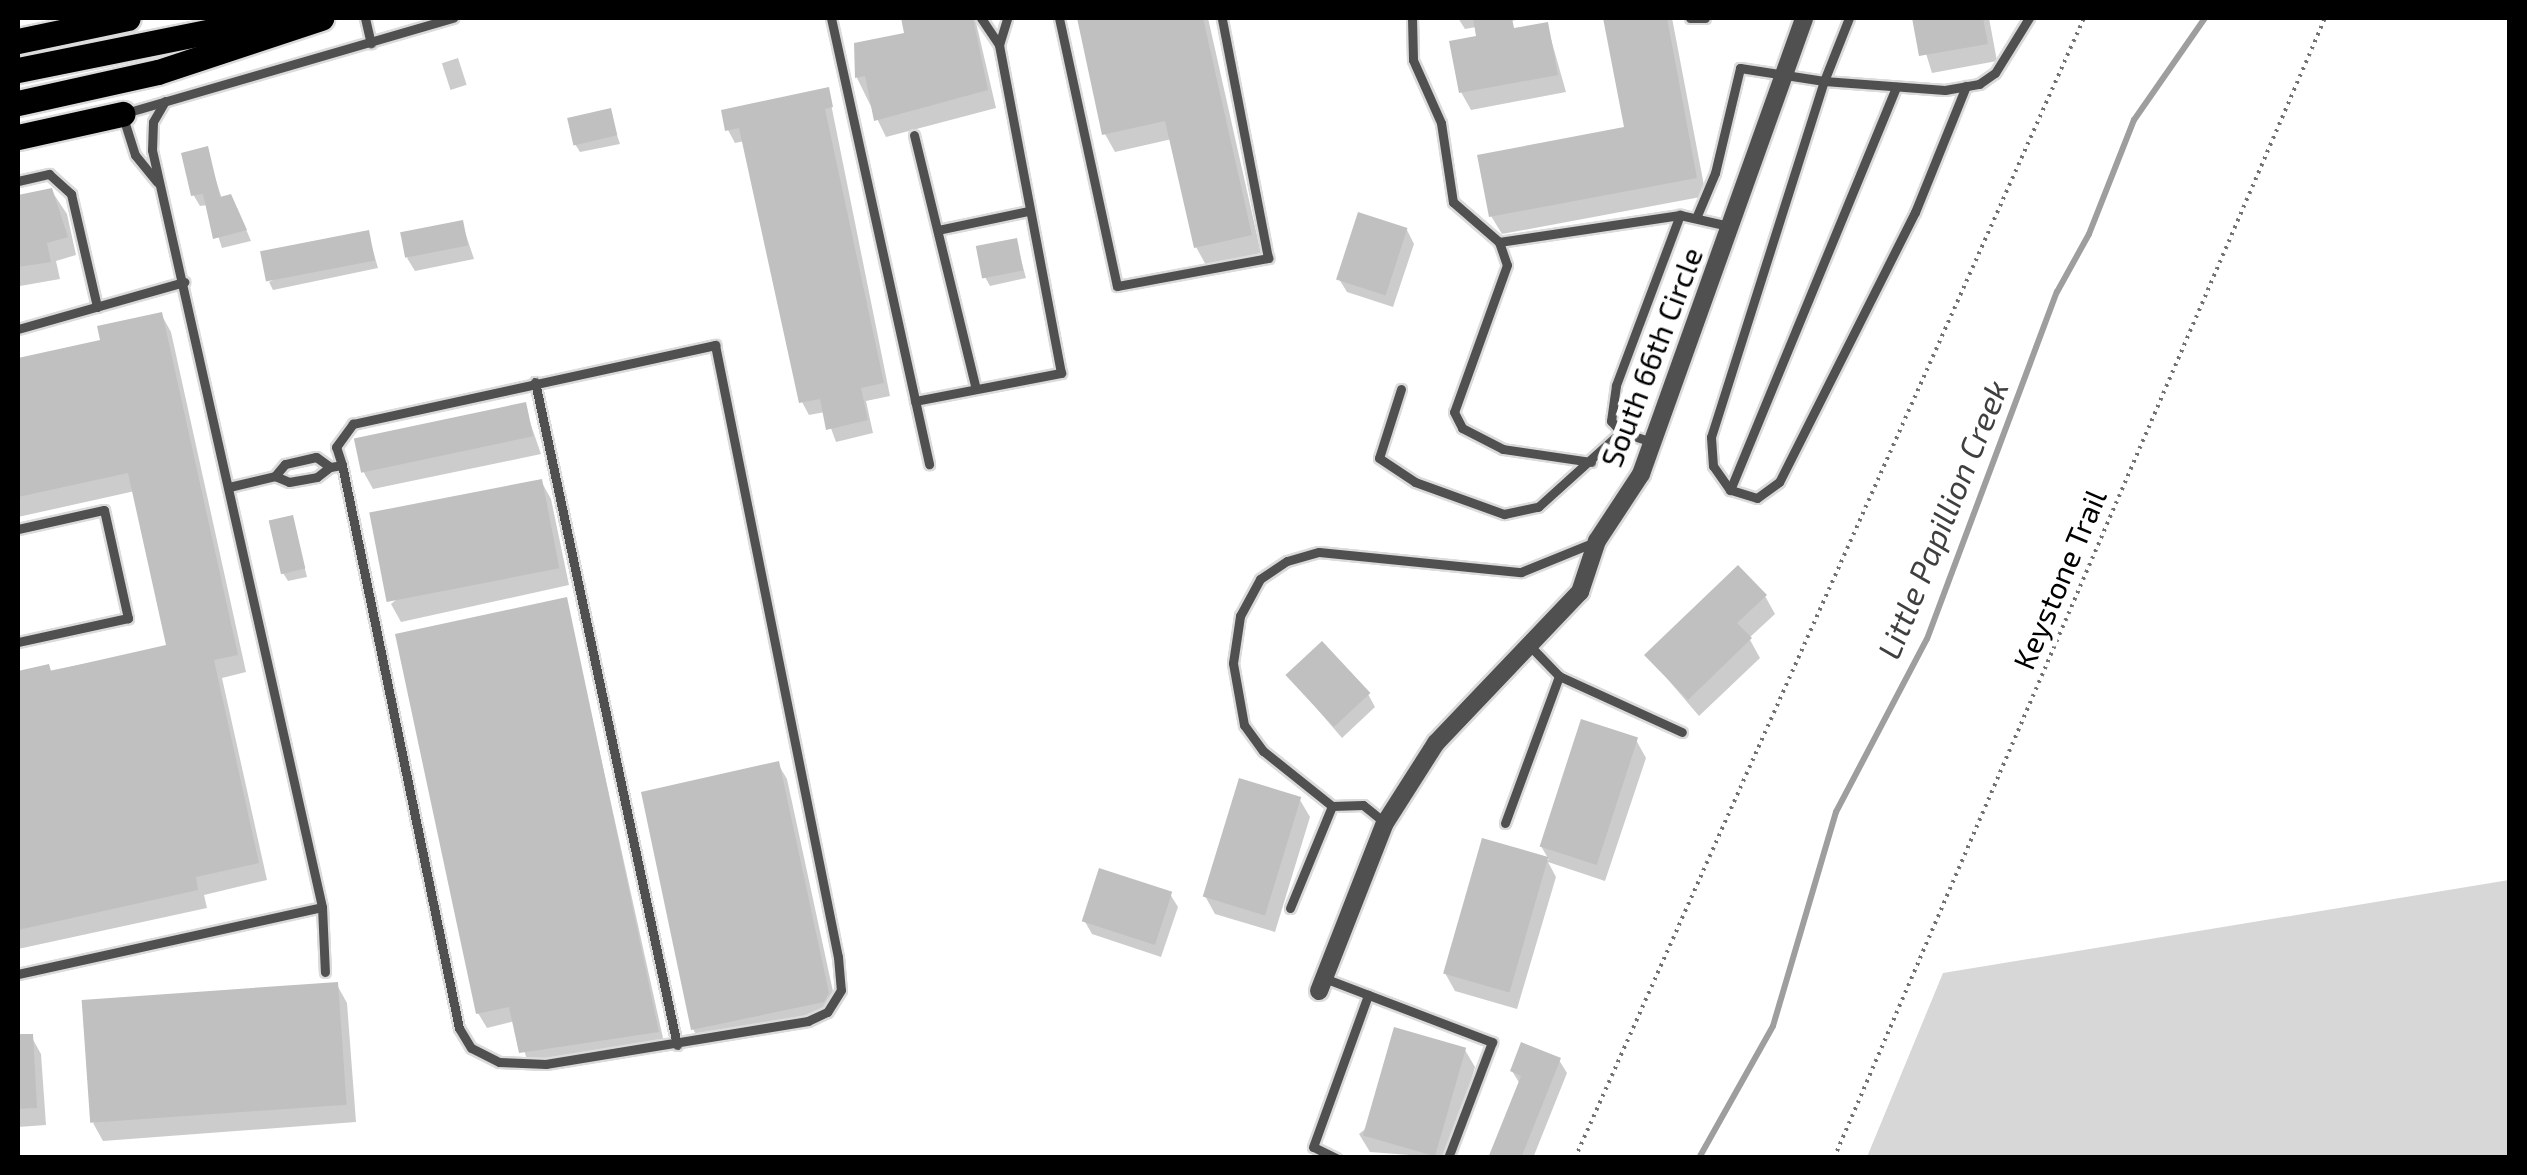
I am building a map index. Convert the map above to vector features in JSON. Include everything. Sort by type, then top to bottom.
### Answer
[{"type":"main road","points":[[18,40],[128,18]]},
{"type":"main road","points":[[18,70],[275,18]]},
{"type":"main road","points":[[18,103],[158,72],[321,18]]},
{"type":"main road","points":[[18,137],[122,114]]},
{"type":"street","name":"South 66th Circle","points":[[1322,985],[1385,822],[1436,743],[1580,592],[1597,541],[1641,474],[1804,18]]},
{"type":"lane","points":[[365,18],[370,43]]},
{"type":"lane","points":[[159,185],[135,155],[122,114],[453,18]]},
{"type":"lane","points":[[831,18],[929,464]]},
{"type":"lane","points":[[915,401],[1062,374],[999,45],[981,18]]},
{"type":"lane","points":[[999,45],[1007,18]]},
{"type":"lane","points":[[1059,18],[1117,286],[1268,258],[1222,18]]},
{"type":"lane","points":[[1412,18],[1413,60],[1442,123],[1453,202],[1498,242],[1507,264],[1454,412],[1462,428],[1502,449],[1591,462]]},
{"type":"lane","points":[[1690,18],[1705,18]]},
{"type":"lane","points":[[1849,18],[1824,81],[1712,438],[1712,466],[1730,490],[1757,498],[1778,482],[1915,212],[1966,86]]},
{"type":"lane","points":[[1696,218],[1715,173],[1740,68],[1783,77],[1896,87],[1966,86],[1995,73],[2030,18]]},
{"type":"lane","points":[[1730,490],[1896,87]]},
{"type":"lane","points":[[164,102],[151,131],[159,185],[184,282],[322,907],[325,972]]},
{"type":"lane","points":[[914,135],[976,389]]},
{"type":"lane","points":[[18,181],[49,174],[71,194],[97,307]]},
{"type":"lane","points":[[938,230],[1028,212]]},
{"type":"lane","points":[[1498,242],[1680,215],[1729,226]]},
{"type":"lane","points":[[1652,442],[1621,432],[1611,421],[1616,385],[1680,215]]},
{"type":"lane","points":[[18,329],[184,282]]},
{"type":"lane","points":[[704,342],[715,345],[722,360],[842,990],[827,1012],[808,1021],[677,1046],[546,1064],[499,1062],[471,1048],[459,1028],[342,465],[336,447],[353,424],[704,342]]},
{"type":"lane","points":[[535,382],[677,1046]]},
{"type":"lane","points":[[1401,389],[1379,458],[1415,482],[1504,514],[1538,507],[1621,432]]},
{"type":"lane","points":[[276,476],[285,464],[316,457],[330,467]]},
{"type":"lane","points":[[229,486],[276,476],[289,482],[342,465]]},
{"type":"lane","points":[[18,530],[104,510],[128,618],[18,642]]},
{"type":"lane","points":[[1385,822],[1363,805],[1332,806],[1264,751],[1244,725],[1233,663],[1240,616],[1260,579],[1287,561],[1319,552],[1521,572],[1597,541]]},
{"type":"lane","points":[[1528,644],[1559,676],[1682,732]]},
{"type":"lane","points":[[1505,823],[1559,676]]},
{"type":"lane","points":[[1290,908],[1332,806]]},
{"type":"lane","points":[[18,974],[322,907]]},
{"type":"lane","points":[[1322,985],[1368,995],[1492,1042],[1448,1158]]},
{"type":"lane","points":[[1336,1158],[1313,1147],[1368,995]]},
{"type":"path","points":[[1575,1158],[2084,18]]},
{"type":"path","name":"Keystone Trail","points":[[1834,1158],[2326,18]]},
{"type":"shaded area","points":[[2509,880],[2509,1157],[1867,1157],[1943,973]]},
{"type":"building","points":[[901,18],[973,18],[988,90],[874,121],[865,76],[855,78],[854,43],[904,33]]},
{"type":"building","points":[[1077,18],[1203,18],[1252,235],[1194,248],[1165,121],[1102,135]]},
{"type":"building","points":[[1473,18],[1512,18],[1514,28],[1548,22],[1558,75],[1459,93],[1449,41],[1476,36]]},
{"type":"building","points":[[1603,18],[1667,18],[1697,178],[1489,217],[1477,155],[1624,127]]},
{"type":"building","points":[[1912,18],[1983,18],[1988,44],[1919,56]]},
{"type":"building","points":[[829,87],[833,107],[825,109],[884,383],[861,388],[868,420],[826,430],[820,399],[799,403],[739,128],[725,131],[721,110]]},
{"type":"building","points":[[611,108],[617,135],[573,145],[567,118]]},
{"type":"building","points":[[208,146],[220,197],[231,194],[247,230],[213,239],[203,194],[191,196],[181,153]]},
{"type":"building","points":[[52,188],[68,237],[47,243],[51,262],[18,267],[18,195]]},
{"type":"building","points":[[1358,212],[1407,228],[1386,296],[1336,280]]},
{"type":"building","points":[[463,220],[468,246],[405,258],[400,232]]},
{"type":"building","points":[[369,230],[375,260],[266,282],[260,251]]},
{"type":"building","points":[[1017,238],[1023,270],[982,278],[976,246]]},
{"type":"building","points":[[162,312],[238,655],[214,660],[259,863],[196,877],[198,890],[18,930],[18,671],[49,664],[51,671],[166,645],[128,473],[18,497],[18,358],[100,340],[97,326]]},
{"type":"building","points":[[526,402],[533,436],[361,473],[354,439]]},
{"type":"building","points":[[542,479],[559,568],[387,602],[369,513]]},
{"type":"building","points":[[293,515],[305,569],[281,574],[269,521]]},
{"type":"building","points":[[1738,565],[1767,595],[1737,623],[1752,638],[1688,700],[1644,655]]},
{"type":"building","points":[[567,597],[659,1032],[519,1053],[509,1007],[476,1014],[395,634]]},
{"type":"building","points":[[1322,641],[1370,693],[1334,727],[1285,675]]},
{"type":"building","points":[[1581,719],[1638,738],[1597,865],[1540,846]]},
{"type":"building","points":[[779,761],[829,993],[824,1002],[691,1030],[641,792]]},
{"type":"building","points":[[1239,778],[1301,797],[1265,916],[1203,897]]},
{"type":"building","points":[[1482,838],[1548,857],[1509,993],[1443,974]]},
{"type":"building","points":[[1099,868],[1172,892],[1155,945],[1082,921]]},
{"type":"building","points":[[338,982],[347,1105],[90,1123],[82,1000]]},
{"type":"building","points":[[1394,1027],[1466,1048],[1435,1156],[1363,1136]]},
{"type":"building","points":[[18,1034],[33,1034],[37,1108],[18,1109]]},
{"type":"building","points":[[1521,1042],[1561,1058],[1521,1158],[1488,1158],[1521,1076],[1510,1071]]},
{"type":"waterway","name":"Little Papillion Creek","points":[[1699,1158],[1773,1026],[1836,812],[1927,639],[2057,292],[2089,234],[2134,120],[2205,18]]}]
